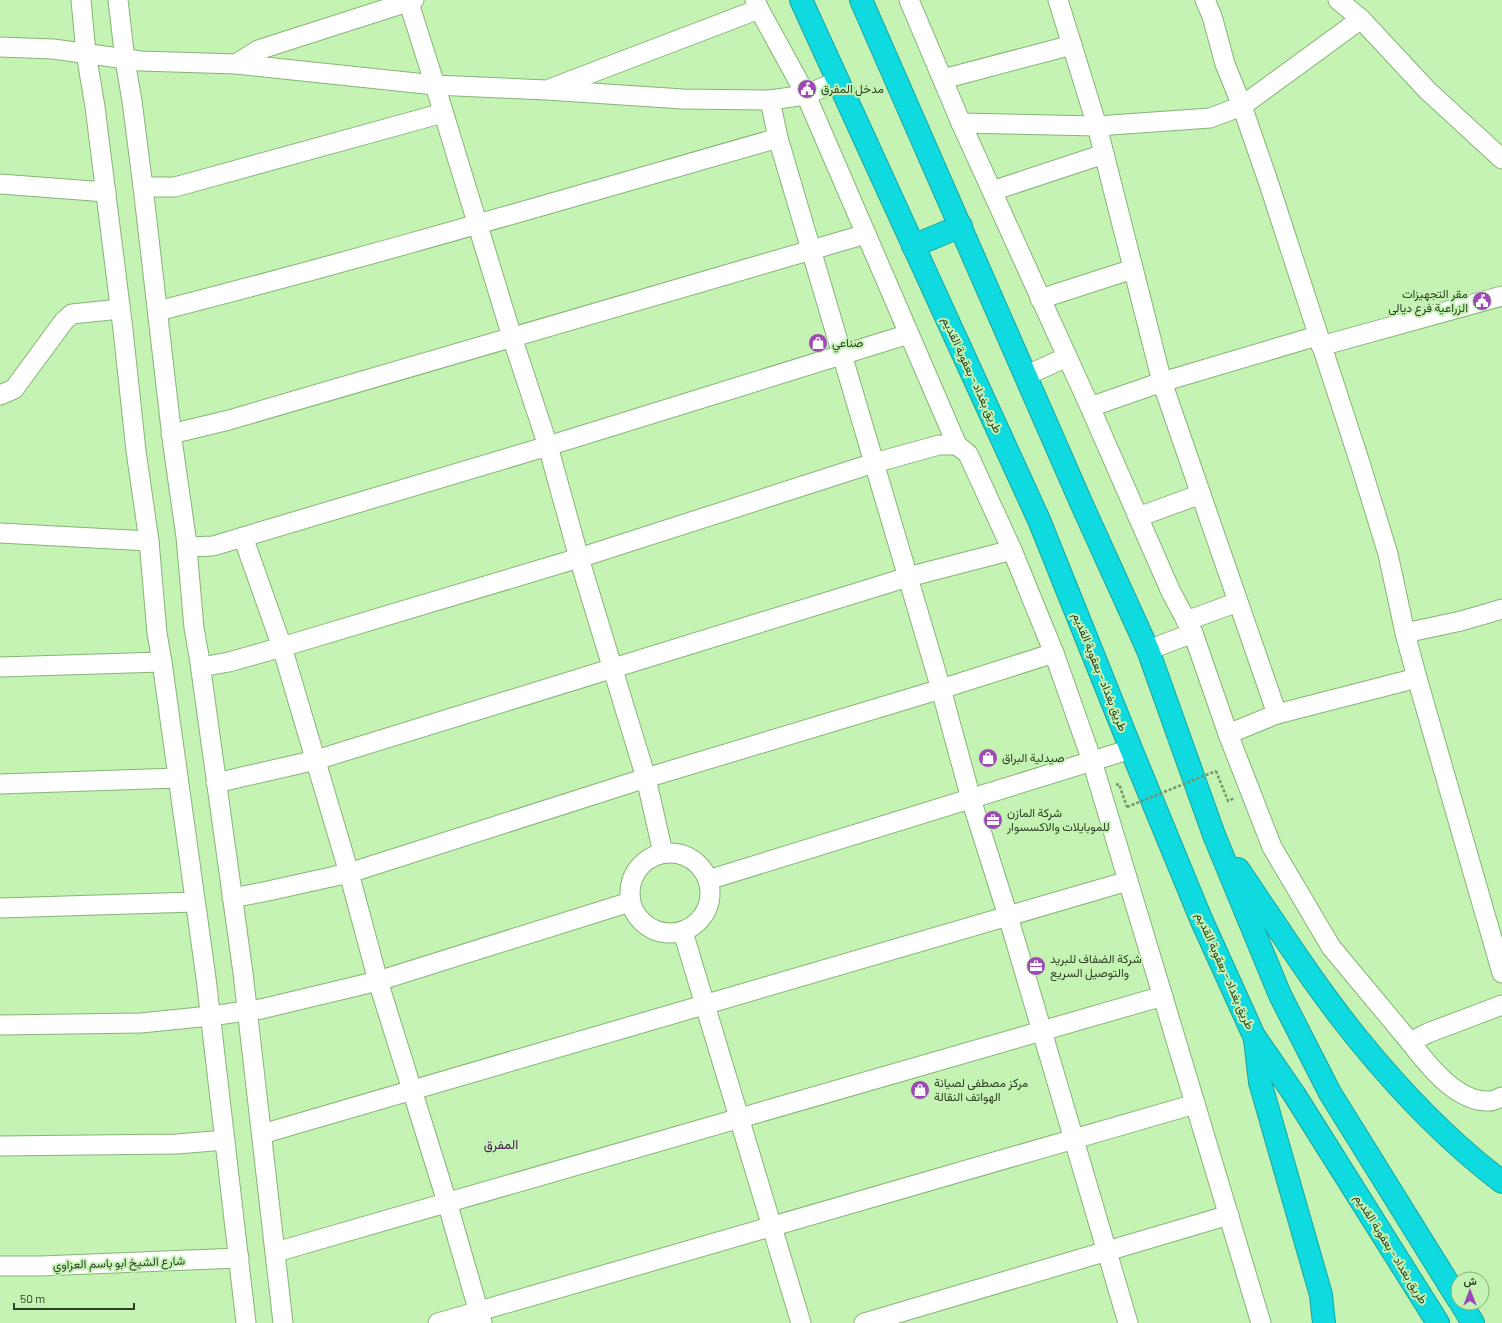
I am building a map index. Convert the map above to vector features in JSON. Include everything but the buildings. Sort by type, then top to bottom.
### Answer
[{"type":"highway","name":"طريق بغداد - بعقوبة القديم","points":[[801,0],[1039,520],[1201,919],[1254,1036],[1294,1094],[1438,1323]]},
{"type":"highway","points":[[861,0],[961,226],[1025,376],[1148,650],[1214,835],[1280,995],[1330,1093],[1450,1286]]},
{"type":"highway","points":[[913,246],[961,226]]},
{"type":"highway","points":[[1214,835],[1318,986],[1358,1039],[1401,1090],[1448,1137],[1502,1182]]},
{"type":"highway","points":[[1254,1036],[1260,1082],[1321,1295],[1324,1323]]},
{"type":"highway","points":[[1466,1311],[1473,1323]]},
{"type":"street","points":[[80,0],[86,54],[95,107],[106,192],[136,451],[149,542],[157,633],[210,1016],[246,1323]]},
{"type":"street","points":[[118,0],[143,187],[171,434],[186,547],[194,628],[247,1011],[283,1323]]},
{"type":"street","points":[[909,0],[961,123],[1090,407],[1171,592],[1189,627],[1228,734],[1272,847],[1331,947],[1432,1070],[1458,1091],[1474,1099],[1491,1102],[1502,1097]]},
{"type":"street","points":[[1058,0],[1097,126],[1162,382],[1277,714]]},
{"type":"street","points":[[1205,0],[1212,16],[1226,64],[1269,184],[1360,463],[1388,554],[1405,633],[1417,678],[1502,973]]},
{"type":"street","points":[[1338,0],[1361,19],[1427,90],[1502,159]]},
{"type":"street","points":[[236,64],[258,50],[410,1],[512,337],[548,446],[579,558],[646,778],[663,854]]},
{"type":"street","points":[[546,90],[757,4],[806,95],[957,445],[968,454],[1012,550],[1054,653],[1092,761],[1261,1323]]},
{"type":"street","points":[[961,123],[1097,126],[1210,118],[1242,106],[1361,19]]},
{"type":"street","points":[[943,79],[1072,45]]},
{"type":"street","points":[[0,47],[53,49],[125,60],[236,64],[435,85],[546,90],[683,99],[770,100],[806,95],[837,81]]},
{"type":"street","points":[[770,100],[778,138],[941,689],[971,799],[1008,916],[1128,1323]]},
{"type":"street","points":[[143,187],[174,187],[443,113]]},
{"type":"street","points":[[158,311],[477,224],[778,138]]},
{"type":"street","points":[[992,191],[1104,154]]},
{"type":"street","points":[[0,184],[106,192]]},
{"type":"street","points":[[171,434],[229,420],[866,234]]},
{"type":"street","points":[[1040,299],[1133,269]]},
{"type":"street","points":[[1090,407],[1162,382],[1319,341],[1502,296]]},
{"type":"street","points":[[0,395],[14,389],[64,321],[72,314],[120,309]]},
{"type":"street","points":[[186,547],[213,546],[548,446],[909,334]]},
{"type":"street","points":[[1025,376],[1067,357]]},
{"type":"street","points":[[200,667],[229,662],[282,647],[579,558],[874,463],[939,445],[957,445]]},
{"type":"street","points":[[1138,517],[1201,494]]},
{"type":"street","points":[[0,533],[149,542]]},
{"type":"street","points":[[243,537],[282,647],[349,873],[378,981],[413,1090],[480,1317]]},
{"type":"street","points":[[216,782],[316,760],[908,577],[1012,550]]},
{"type":"street","points":[[1148,650],[1238,602]]},
{"type":"street","points":[[1405,633],[1461,621],[1502,608]]},
{"type":"street","points":[[232,898],[349,873],[646,778],[941,689],[1054,653]]},
{"type":"street","points":[[0,667],[162,662]]},
{"type":"street","points":[[1228,734],[1277,714],[1417,678]]},
{"type":"street","points":[[708,880],[1131,749]]},
{"type":"street","points":[[0,784],[178,778]]},
{"type":"street","points":[[674,853],[685,856],[695,862],[703,870],[708,880],[710,901],[706,911],[701,920],[693,927],[683,932],[672,934],[660,933],[650,929],[641,922],[634,913],[630,902],[629,889],[633,877],[640,866],[650,858],[663,854],[674,853]]},
{"type":"street","points":[[262,1134],[1128,881]]},
{"type":"street","points":[[0,908],[195,902]]},
{"type":"street","points":[[0,1025],[141,1023],[247,1011],[378,981],[630,902]]},
{"type":"street","points":[[683,932],[801,1323]]},
{"type":"street","points":[[276,1252],[1163,996]]},
{"type":"street","points":[[1410,1042],[1428,1033],[1502,1005]]},
{"type":"street","points":[[438,1323],[480,1317],[772,1226],[1195,1104]]},
{"type":"street","points":[[0,1146],[176,1144],[225,1140]]},
{"type":"street","points":[[864,1323],[1229,1215]]},
{"type":"street","name":"شارع الشيخ ابو باسم العزاوي","points":[[0,1266],[41,1266],[239,1258]]},
{"type":"path","points":[[1119,784],[1127,807],[1216,771],[1228,801]]},
{"type":"place","name":"مدخل المفرق","points":[[807,89]]},
{"type":"place","name":"مقر التجهيزات الزراعية فرع ديالى","points":[[1482,301]]},
{"type":"place","name":"صناعي","points":[[818,343]]},
{"type":"place","name":"صيدلية البراق","points":[[988,758]]},
{"type":"place","name":"شركة المازن للموبايلات والاكسسوار","points":[[993,820]]},
{"type":"place","name":"شركة الضفاف للبريد والتوصيل السريع","points":[[1036,966]]},
{"type":"place","name":"مركز مصطفى لصيانة الهواتف النقالة","points":[[920,1090]]},
{"type":"district","name":"المفرق","points":[[501,1144]]}]
